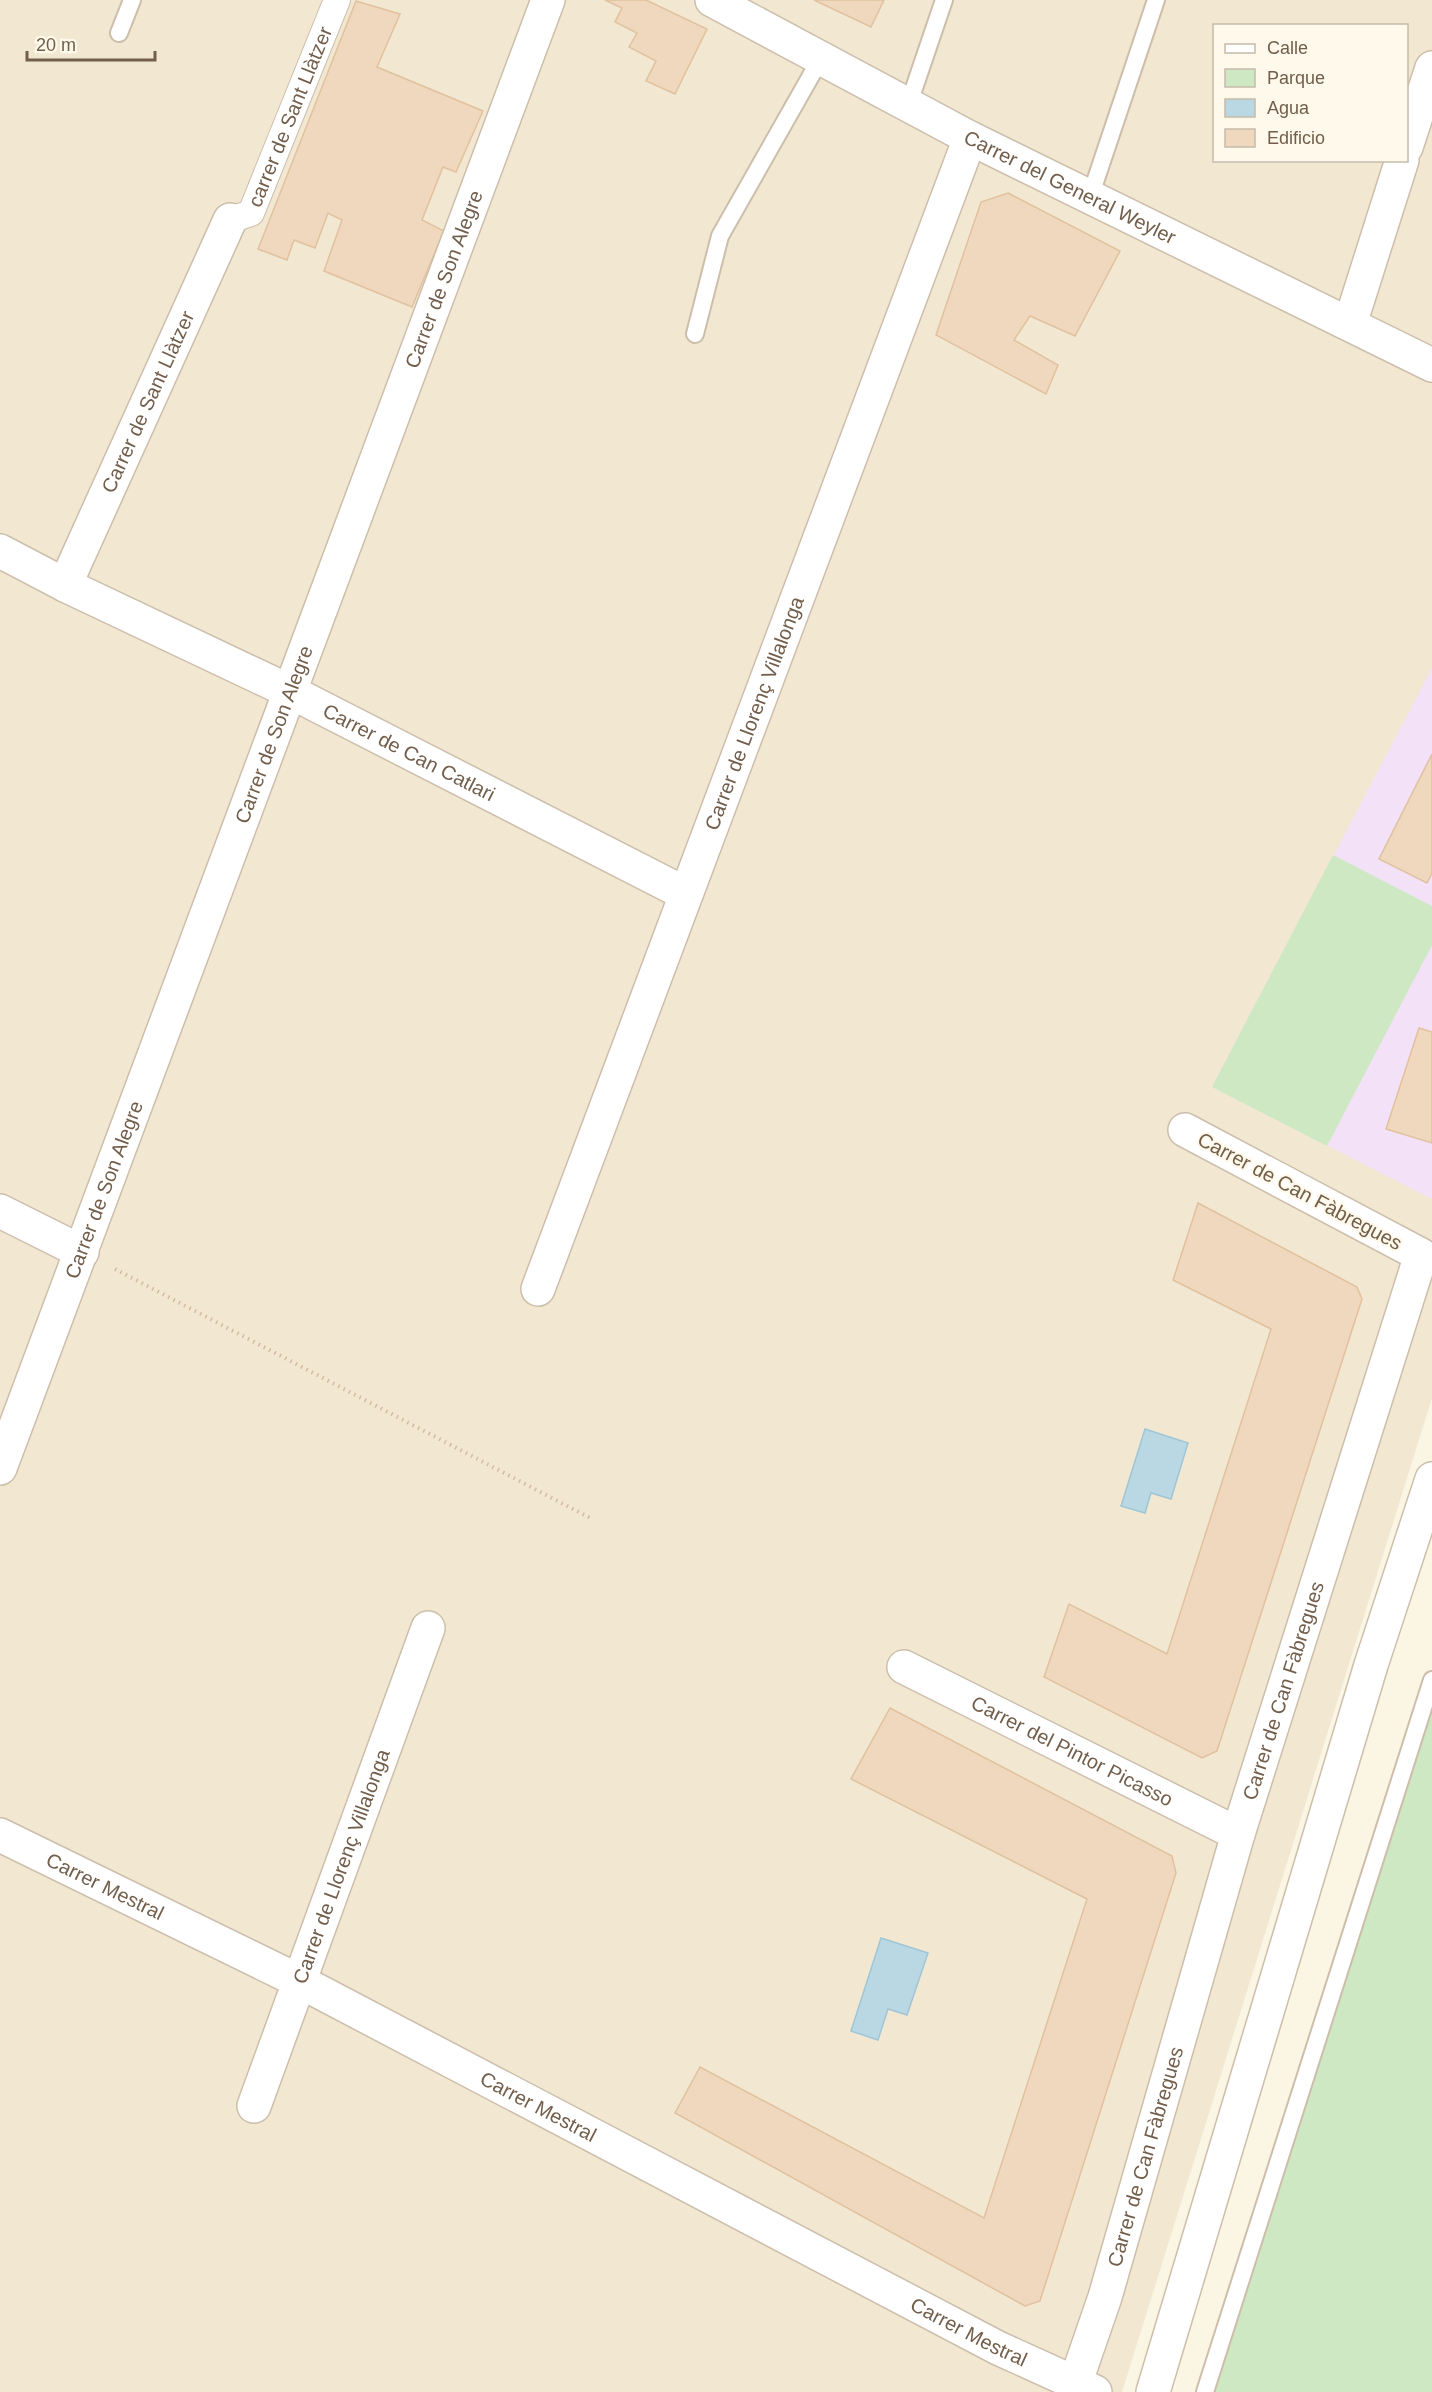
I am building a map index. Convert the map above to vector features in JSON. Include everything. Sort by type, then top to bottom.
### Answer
[{"type":"street","name":"carrer de Sant Llàtzer","points":[[230,220],[251,213],[337,0]]},
{"type":"street","name":"Carrer de Son Alegre","points":[[0,1468],[548,0]]},
{"type":"street","name":"Carrer del General Weyler","points":[[712,0],[970,138],[1432,365]]},
{"type":"street","points":[[1408,144],[1432,68]]},
{"type":"street","name":"Carrer de Llorenç Villalonga","points":[[538,1289],[970,138]]},
{"type":"street","points":[[1350,324],[1401,162]]},
{"type":"street","name":"Carrer de Sant Llàtzer","points":[[65,585],[230,220]]},
{"type":"street","name":"Carrer de Can Catlari","points":[[0,550],[65,585],[289,691],[686,894]]},
{"type":"street","name":"Carrer de Can Fàbregues","points":[[1085,2388],[1105,2297],[1238,1834],[1421,1255],[1185,1130]]},
{"type":"street","points":[[0,1211],[82,1252]]},
{"type":"street","points":[[1153,2392],[1371,1665],[1432,1479]]},
{"type":"street","name":"Carrer de Llorenç Villalonga","points":[[254,2106],[428,1628]]},
{"type":"street","name":"Carrer del Pintor Picasso","points":[[904,1667],[1238,1834]]},
{"type":"street","name":"Carrer Mestral","points":[[0,1835],[300,1981],[998,2348],[1085,2388]]},
{"type":"lane","points":[[119,33],[132,0]]},
{"type":"lane","points":[[909,106],[944,0]]},
{"type":"lane","points":[[1090,197],[1156,0]]},
{"type":"lane","points":[[695,333],[720,237],[821,58]]},
{"type":"lane","points":[[1205,2392],[1432,1680]]},
{"type":"path","points":[[82,1252],[592,1519]]},
{"type":"shaded area","points":[[0,0],[1432,0],[1432,1398],[1122,2392],[0,2392]]},
{"type":"shaded area","points":[[1432,668],[1432,1199],[1212,1087]]},
{"type":"green space","points":[[1333,855],[1432,906],[1432,945],[1327,1146],[1212,1087]]},
{"type":"green space","points":[[1432,1680],[1432,2392],[1205,2392]]},
{"type":"water","points":[[1145,1429],[1188,1443],[1171,1499],[1151,1493],[1145,1513],[1121,1506]]},
{"type":"water","points":[[881,1938],[928,1953],[907,2015],[888,2009],[878,2040],[851,2031]]},
{"type":"building","points":[[605,0],[646,0],[707,29],[675,94],[646,81],[656,61],[629,47],[637,33],[615,22],[622,8]]},
{"type":"building","points":[[814,0],[884,0],[871,27]]},
{"type":"building","points":[[356,1],[400,14],[377,67],[483,111],[456,172],[443,167],[422,220],[444,231],[412,307],[324,271],[342,220],[328,213],[315,248],[294,240],[287,260],[258,249]]},
{"type":"building","points":[[1008,193],[1120,251],[1075,336],[1030,316],[1014,340],[1058,365],[1046,394],[936,335],[981,202]]},
{"type":"building","points":[[1432,754],[1432,873],[1427,883],[1379,859]]},
{"type":"building","points":[[1419,1028],[1432,1032],[1432,1143],[1386,1129]]},
{"type":"building","points":[[1198,1203],[1357,1287],[1362,1299],[1217,1751],[1202,1758],[1044,1677],[1069,1604],[1167,1654],[1271,1329],[1173,1280]]},
{"type":"building","points":[[890,1708],[1172,1856],[1176,1873],[1040,2301],[1025,2306],[675,2113],[700,2067],[984,2218],[1087,1899],[851,1779]]}]
